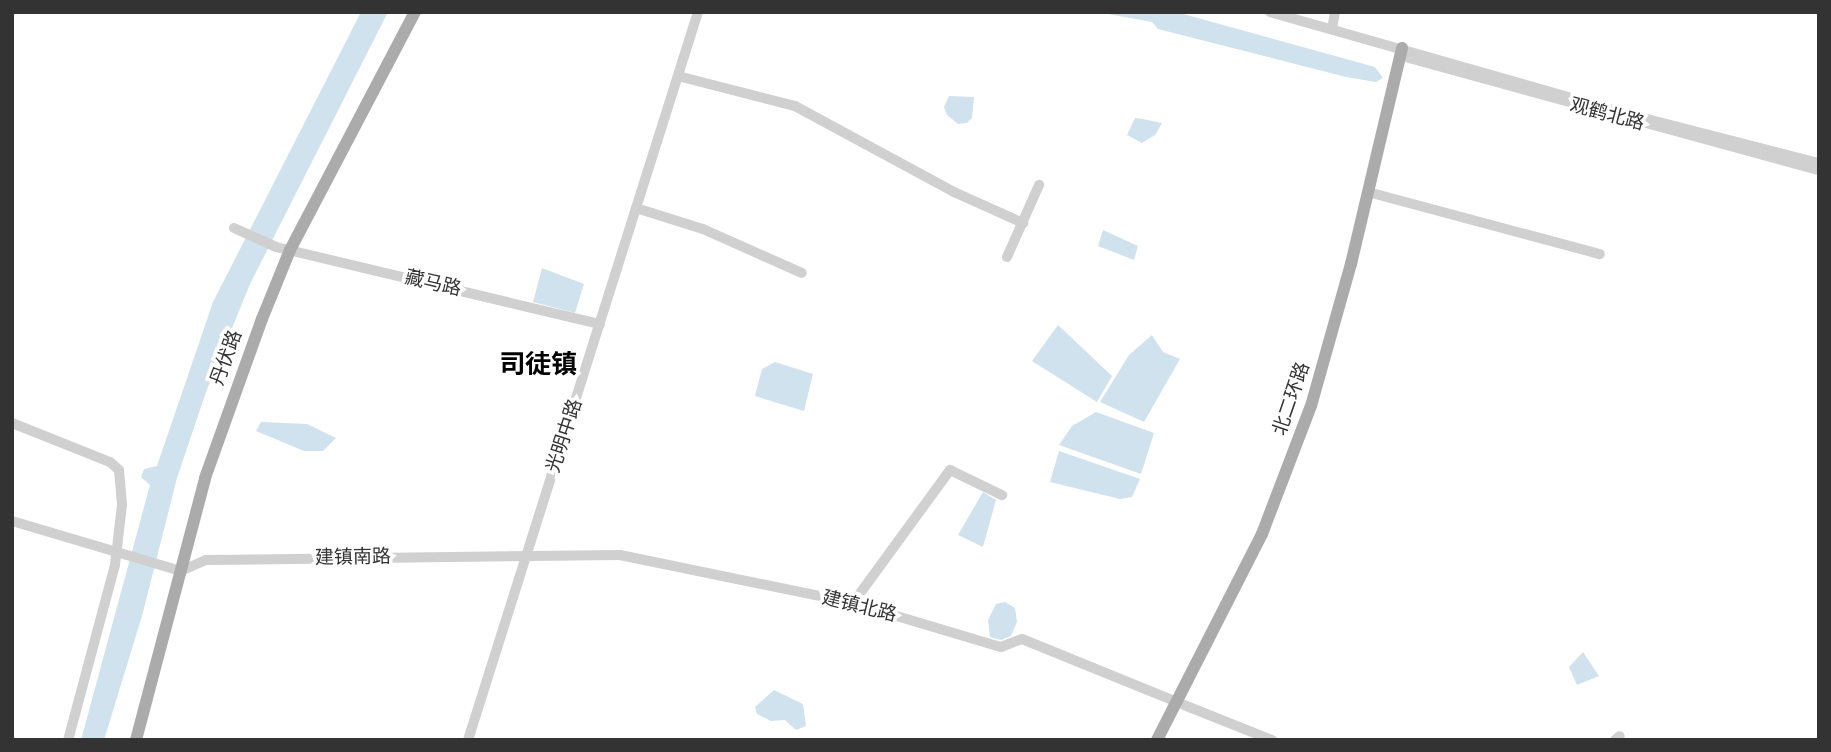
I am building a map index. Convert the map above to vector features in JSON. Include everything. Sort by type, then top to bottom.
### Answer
[{"type":"main road","name":"丹伏路","points":[[136,740],[205,478],[290,250],[415,12]]},
{"type":"main road","name":"北二环路","points":[[1166,740],[1239,584],[1289,467],[1331,344],[1407,52]]},
{"type":"main road","name":"北二环路","points":[[1157,740],[1181,703]]},
{"type":"street","name":"光明中路","points":[[468,740],[698,12]]},
{"type":"street","name":"观鹤北路","points":[[1270,12],[1819,170]]},
{"type":"street","points":[[1332,29],[1335,12]]},
{"type":"street","name":"观鹤北路","points":[[1407,52],[1620,112],[1819,163]]},
{"type":"street","points":[[678,76],[794,106],[954,192],[1023,223]]},
{"type":"street","points":[[1007,257],[1039,185]]},
{"type":"street","points":[[1372,193],[1600,254]]},
{"type":"street","points":[[636,208],[703,229],[802,273]]},
{"type":"street","name":"藏马路","points":[[237,230],[290,250],[600,324]]},
{"type":"street","points":[[12,423],[110,462],[119,470],[122,505],[119,556],[68,740]]},
{"type":"street","points":[[853,603],[950,470],[1002,495]]},
{"type":"street","points":[[12,521],[119,556],[181,571]]},
{"type":"street","name":"建镇北路","points":[[527,555],[620,555],[853,603],[1001,647],[1022,639],[1272,740]]},
{"type":"street","name":"建镇南路","points":[[181,571],[206,560],[527,555]]},
{"type":"water","points":[[361,12],[388,12],[250,284],[206,392],[177,478],[142,616],[104,740],[81,740],[150,485],[141,477],[144,469],[157,466],[213,302]]},
{"type":"water","points":[[1097,12],[1176,12],[1375,67],[1383,78],[1376,82],[1346,77],[1158,29],[1152,22]]},
{"type":"water","points":[[949,96],[974,97],[972,118],[967,123],[958,124],[947,115],[944,107]]},
{"type":"water","points":[[1135,118],[1162,123],[1155,135],[1142,143],[1127,135]]},
{"type":"water","points":[[1103,230],[1138,246],[1134,260],[1098,246]]},
{"type":"water","points":[[542,268],[584,284],[575,313],[533,302]]},
{"type":"water","points":[[1058,325],[1112,376],[1097,402],[1032,361]]},
{"type":"water","points":[[1152,335],[1163,352],[1180,359],[1144,422],[1100,402],[1129,355]]},
{"type":"water","points":[[775,362],[813,374],[804,411],[755,396],[762,369]]},
{"type":"water","points":[[1096,412],[1154,433],[1141,474],[1059,445],[1072,426]]},
{"type":"water","points":[[261,422],[307,424],[336,438],[323,451],[304,451],[256,431]]},
{"type":"water","points":[[1059,451],[1140,479],[1132,497],[1120,499],[1050,482]]},
{"type":"water","points":[[983,492],[996,500],[983,547],[958,535]]},
{"type":"water","points":[[1005,602],[1015,608],[1017,622],[1011,636],[1001,640],[990,637],[988,620],[996,604]]},
{"type":"water","points":[[1583,652],[1599,676],[1577,685],[1569,667]]},
{"type":"water","points":[[774,690],[803,704],[806,726],[796,730],[785,720],[771,721],[757,714],[755,707]]},
{"type":"district","name":"司徒镇","points":[[538,366]]}]
